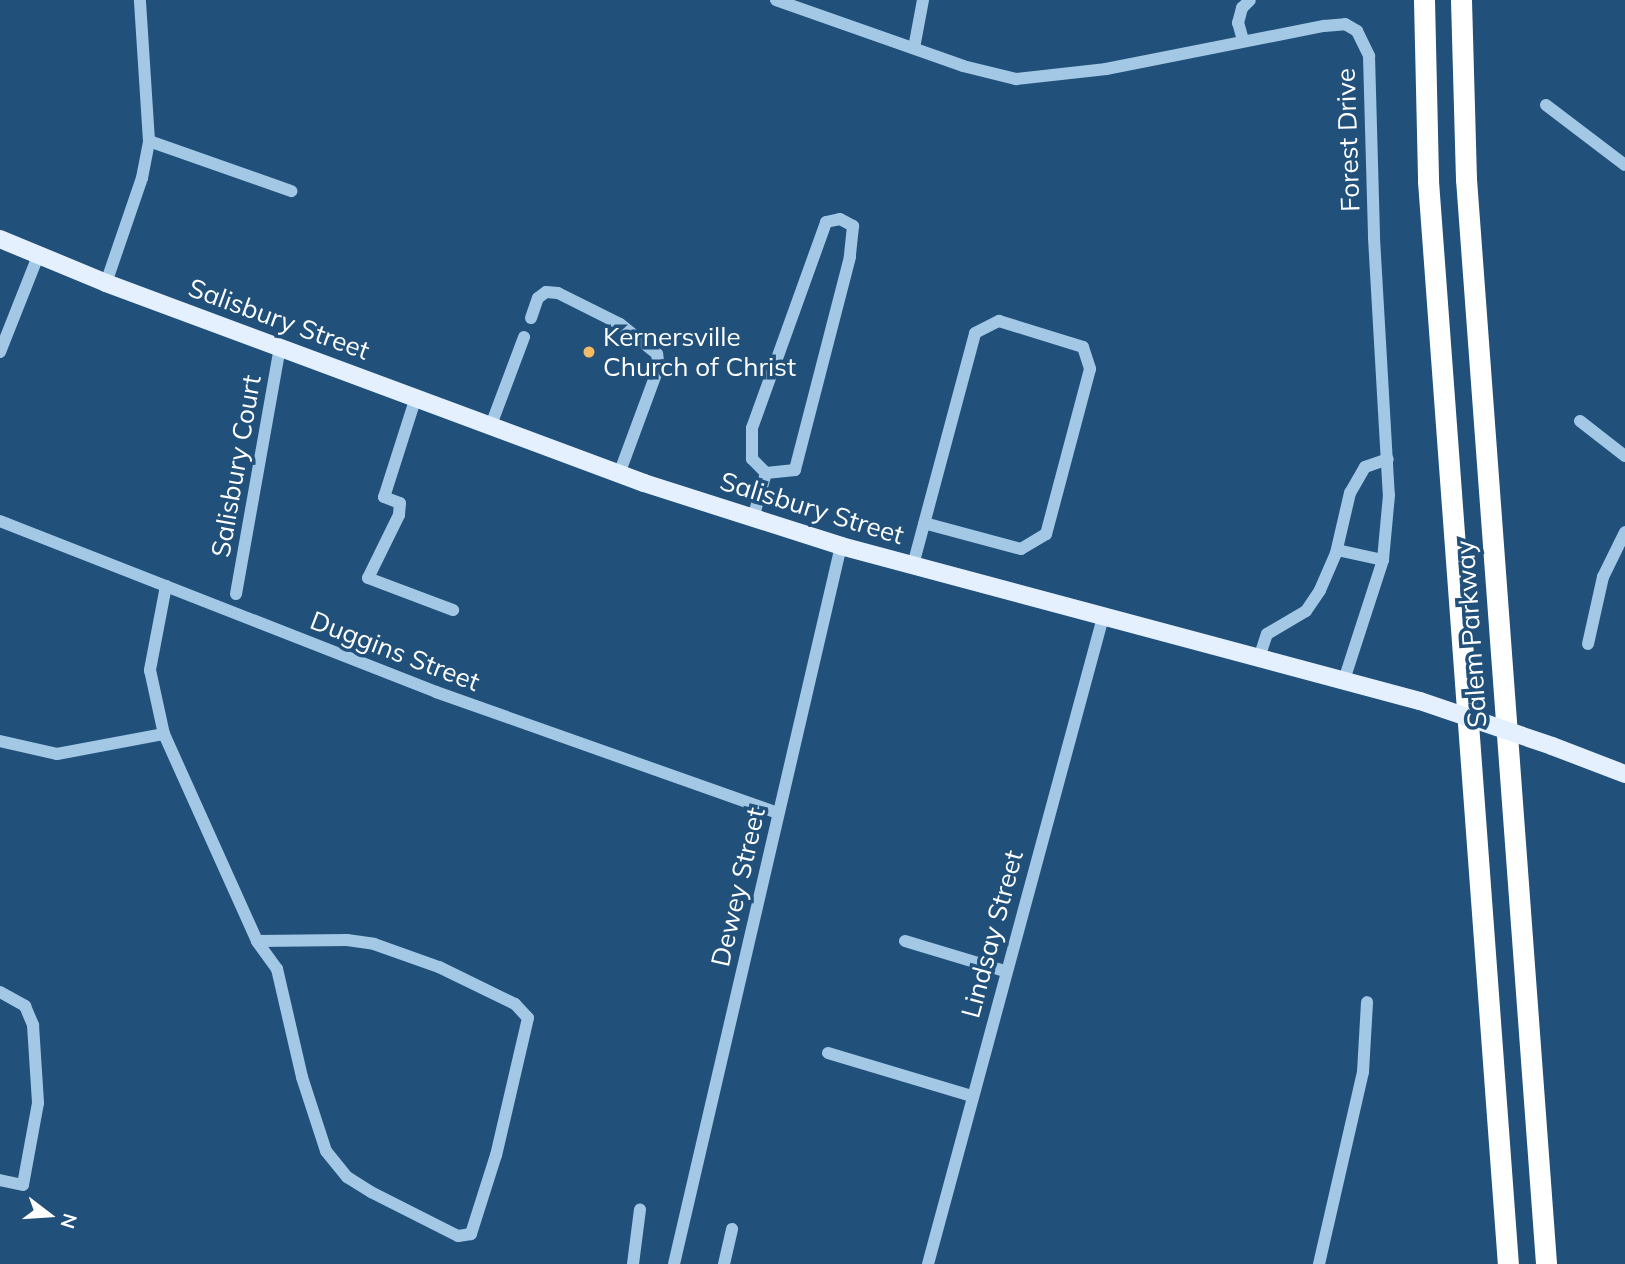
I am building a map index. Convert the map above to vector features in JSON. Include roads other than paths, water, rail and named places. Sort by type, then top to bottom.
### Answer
[{"type":"highway","name":"Salem Parkway","points":[[1424,0],[1428,181],[1508,1264]]},
{"type":"highway","name":"Salem Parkway","points":[[1461,0],[1466,193],[1546,1264]]},
{"type":"main road","name":"Salisbury Street","points":[[0,239],[106,283],[619,474],[841,546],[1103,617],[1345,677],[1552,746],[1625,774]]},
{"type":"street","points":[[106,283],[142,178],[149,141],[140,0]]},
{"type":"street","name":"Forest Drive","points":[[776,0],[996,76],[1044,79],[1243,40],[1345,24],[1365,44],[1390,495],[1383,560],[1345,677]]},
{"type":"street","points":[[914,48],[923,0]]},
{"type":"street","points":[[1243,40],[1238,23],[1250,0]]},
{"type":"street","points":[[1546,105],[1625,164]]},
{"type":"street","points":[[149,141],[291,191]]},
{"type":"street","points":[[840,219],[853,226],[850,257],[795,470],[766,473],[752,458],[752,428],[826,222],[840,219]]},
{"type":"street","points":[[0,352],[38,257]]},
{"type":"street","points":[[531,318],[538,298],[546,292],[558,293],[599,311],[657,354],[659,366],[619,474]]},
{"type":"street","points":[[913,565],[975,333],[999,321],[1083,347],[1090,369],[1046,534],[1021,549],[925,523]]},
{"type":"street","points":[[491,425],[524,337]]},
{"type":"street","name":"Salisbury Court","points":[[236,594],[280,347]]},
{"type":"street","points":[[415,397],[384,497],[400,503],[399,515],[383,555],[368,578],[453,610]]},
{"type":"street","points":[[1580,421],[1625,456]]},
{"type":"street","points":[[1260,655],[1267,634],[1306,611],[1320,590],[1337,550],[1355,484],[1365,467],[1388,459]]},
{"type":"street","points":[[753,518],[766,473]]},
{"type":"street","name":"Duggins Street","points":[[0,521],[436,692],[778,813]]},
{"type":"street","points":[[1588,644],[1603,576],[1625,532]]},
{"type":"street","name":"Dewey Street","points":[[674,1264],[841,546]]},
{"type":"street","points":[[1337,550],[1383,560]]},
{"type":"street","points":[[166,586],[150,670],[164,734],[257,940],[277,970],[315,1125],[333,1162],[347,1177],[420,1219],[458,1236],[471,1234],[528,1025],[525,1013],[439,967],[374,944],[257,940]]},
{"type":"street","name":"Lindsay Street","points":[[928,1264],[971,1096],[1103,617]]},
{"type":"street","points":[[0,741],[57,754],[164,734]]},
{"type":"street","points":[[905,942],[1005,971]]},
{"type":"street","points":[[0,992],[25,1006],[33,1025],[38,1104],[23,1185],[0,1180]]},
{"type":"street","points":[[1319,1264],[1363,1072],[1367,1002]]},
{"type":"street","points":[[828,1053],[971,1096]]},
{"type":"street","points":[[633,1264],[640,1209]]},
{"type":"street","points":[[724,1264],[732,1229]]},
{"type":"place","name":"Kernersville Church of Christ","points":[[589,352]]}]
